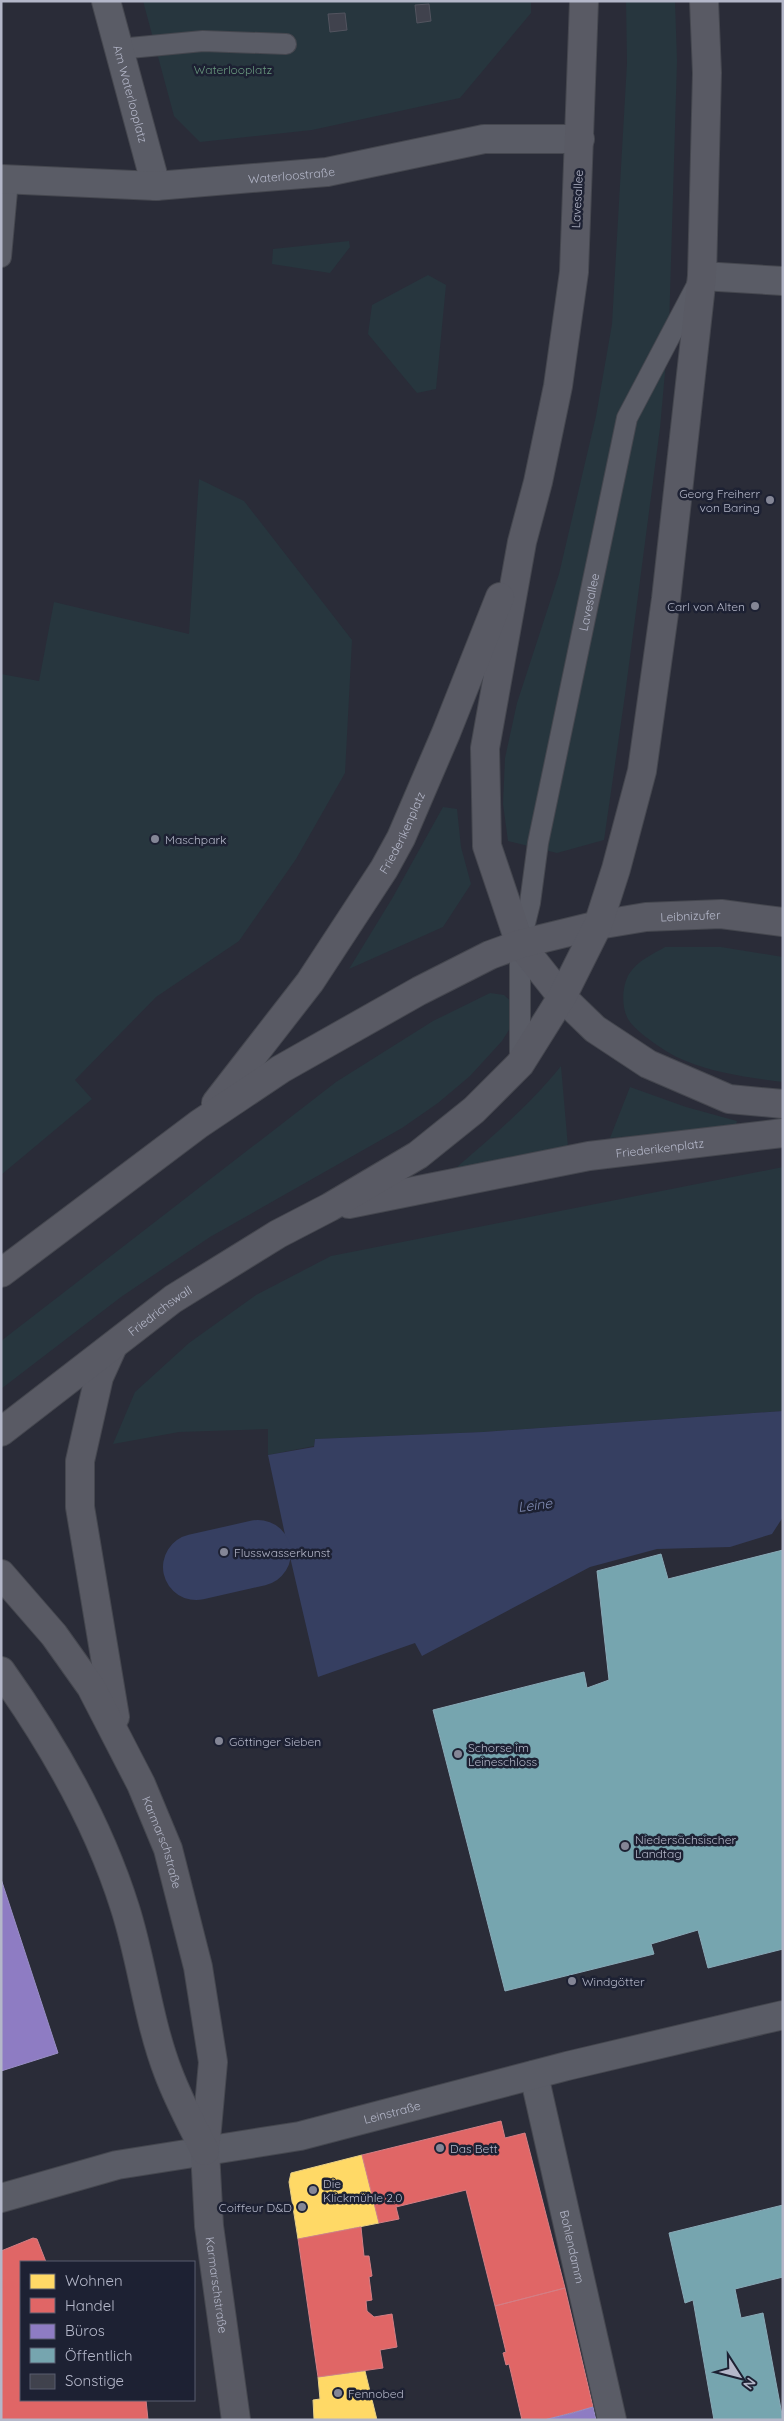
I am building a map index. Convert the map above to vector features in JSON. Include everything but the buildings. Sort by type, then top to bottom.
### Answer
[{"type":"main road","name":"Lavesallee","points":[[522,542],[538,482],[558,386],[574,272],[584,1]]},
{"type":"main road","name":"Lavesallee","points":[[598,925],[616,869],[642,771],[666,599],[702,276],[707,73],[704,1]]},
{"type":"main road","points":[[522,542],[485,748],[487,846],[520,944],[562,997],[595,1029],[648,1064],[729,1099],[783,1104]]},
{"type":"main road","name":"Friederikenplatz","points":[[199,1124],[299,998],[384,869],[401,838],[446,733],[522,542]]},
{"type":"main road","name":"Leibnizufer","points":[[598,925],[646,917],[691,914],[721,914],[783,922]]},
{"type":"main road","points":[[1,1273],[199,1124],[281,1069],[404,999],[490,955],[520,944],[598,925]]},
{"type":"main road","points":[[330,1207],[418,1155],[474,1110],[520,1064],[562,997],[598,925]]},
{"type":"main road","name":"Friederikenplatz","points":[[330,1207],[588,1156],[783,1133]]},
{"type":"main road","name":"Friedrichswall","points":[[1,1432],[173,1299],[278,1234],[330,1207]]},
{"type":"main road","points":[[114,1344],[99,1377],[85,1434],[80,1461],[80,1507],[120,1743]]},
{"type":"main road","name":"Karmarschstraße","points":[[1,1574],[54,1635],[91,1687],[141,1784],[168,1849],[198,1967],[213,2062],[205,2151],[209,2226],[236,2420]]},
{"type":"main road","name":"Karmarschstraße","points":[[1,1671],[66,1770],[90,1818],[125,1907],[168,2072],[205,2151]]},
{"type":"street","name":"Am Waterlooplatz","points":[[106,1],[156,186]]},
{"type":"street","name":"Waterloostraße","points":[[4,180],[156,186],[327,172],[484,139],[580,139]]},
{"type":"street","points":[[702,276],[783,281]]},
{"type":"street","name":"Leinstraße","points":[[1,2198],[117,2165],[300,2136],[534,2075],[783,2015]]},
{"type":"street","name":"Bohlendamm","points":[[534,2075],[612,2420]]},
{"type":"lane","points":[[119,49],[203,41],[286,44]]},
{"type":"lane","points":[[1,257],[4,180]]},
{"type":"lane","name":"Lavesallee","points":[[520,944],[530,902],[538,843],[627,418],[702,276]]},
{"type":"lane","points":[[520,944],[520,1064]]},
{"type":"green space","name":"Waterlooplatz","points":[[143,1],[531,1],[531,13],[460,98],[312,130],[200,142],[174,116]]},
{"type":"green space","points":[[626,1],[675,1],[677,61],[669,328],[660,428],[604,840],[557,853],[508,841],[503,804],[505,758],[517,703],[559,574],[596,416],[612,324],[627,63]]},
{"type":"green space","points":[[349,241],[350,247],[330,273],[272,264],[273,249]]},
{"type":"green space","points":[[428,275],[446,285],[436,389],[417,393],[368,334],[372,305]]},
{"type":"green space","name":"Maschpark","points":[[199,479],[244,501],[352,640],[345,773],[296,859],[239,941],[156,997],[75,1080],[92,1099],[1,1175],[1,674],[39,681],[54,602],[189,634]]},
{"type":"green space","points":[[443,807],[457,809],[461,847],[471,884],[443,927],[349,969],[393,897]]},
{"type":"green space","points":[[665,947],[721,947],[783,957],[783,1082],[721,1072],[686,1061],[654,1043],[632,1024],[628,1019],[623,1003],[624,990],[629,974],[632,969],[650,955]]},
{"type":"green space","points":[[490,993],[504,995],[515,1005],[514,1022],[502,1041],[470,1076],[438,1103],[402,1128],[210,1237],[121,1297],[1,1389],[1,1341],[336,1082],[433,1021]]},
{"type":"green space","points":[[561,1066],[568,1147],[459,1173],[457,1167],[524,1107]]},
{"type":"green space","points":[[630,1087],[686,1107],[737,1121],[735,1127],[610,1138]]},
{"type":"green space","points":[[783,1167],[783,1411],[483,1432],[315,1439],[314,1446],[268,1455],[268,1429],[179,1432],[113,1444],[135,1392],[189,1343],[256,1295],[331,1256]]},
{"type":"water","points":[[783,1411],[783,1517],[772,1534],[730,1547],[657,1549],[590,1567],[422,1656],[415,1643],[318,1677],[268,1455],[314,1447],[315,1439],[483,1432]]},
{"type":"waterway","name":"Leine","points":[[196,1567],[258,1553]]},
{"type":"place","name":"Georg Freiherr von Baring","points":[[770,500]]},
{"type":"place","name":"Carl von Alten","points":[[755,606]]},
{"type":"place","name":"Maschpark","points":[[155,839]]},
{"type":"place","name":"Flusswasserkunst","points":[[224,1552]]},
{"type":"place","name":"Göttinger Sieben","points":[[219,1741]]},
{"type":"place","name":"Schorse im Leineschloss","points":[[458,1754]]},
{"type":"place","name":"Niedersächsischer Landtag","points":[[625,1846]]},
{"type":"place","name":"Windgötter","points":[[572,1981]]},
{"type":"place","name":"Das Bett","points":[[440,2148]]},
{"type":"place","name":"Die Klickmühle 2.0","points":[[313,2190]]},
{"type":"place","name":"Coiffeur D&D","points":[[302,2207]]},
{"type":"place","name":"Fennobed","points":[[338,2393]]}]
